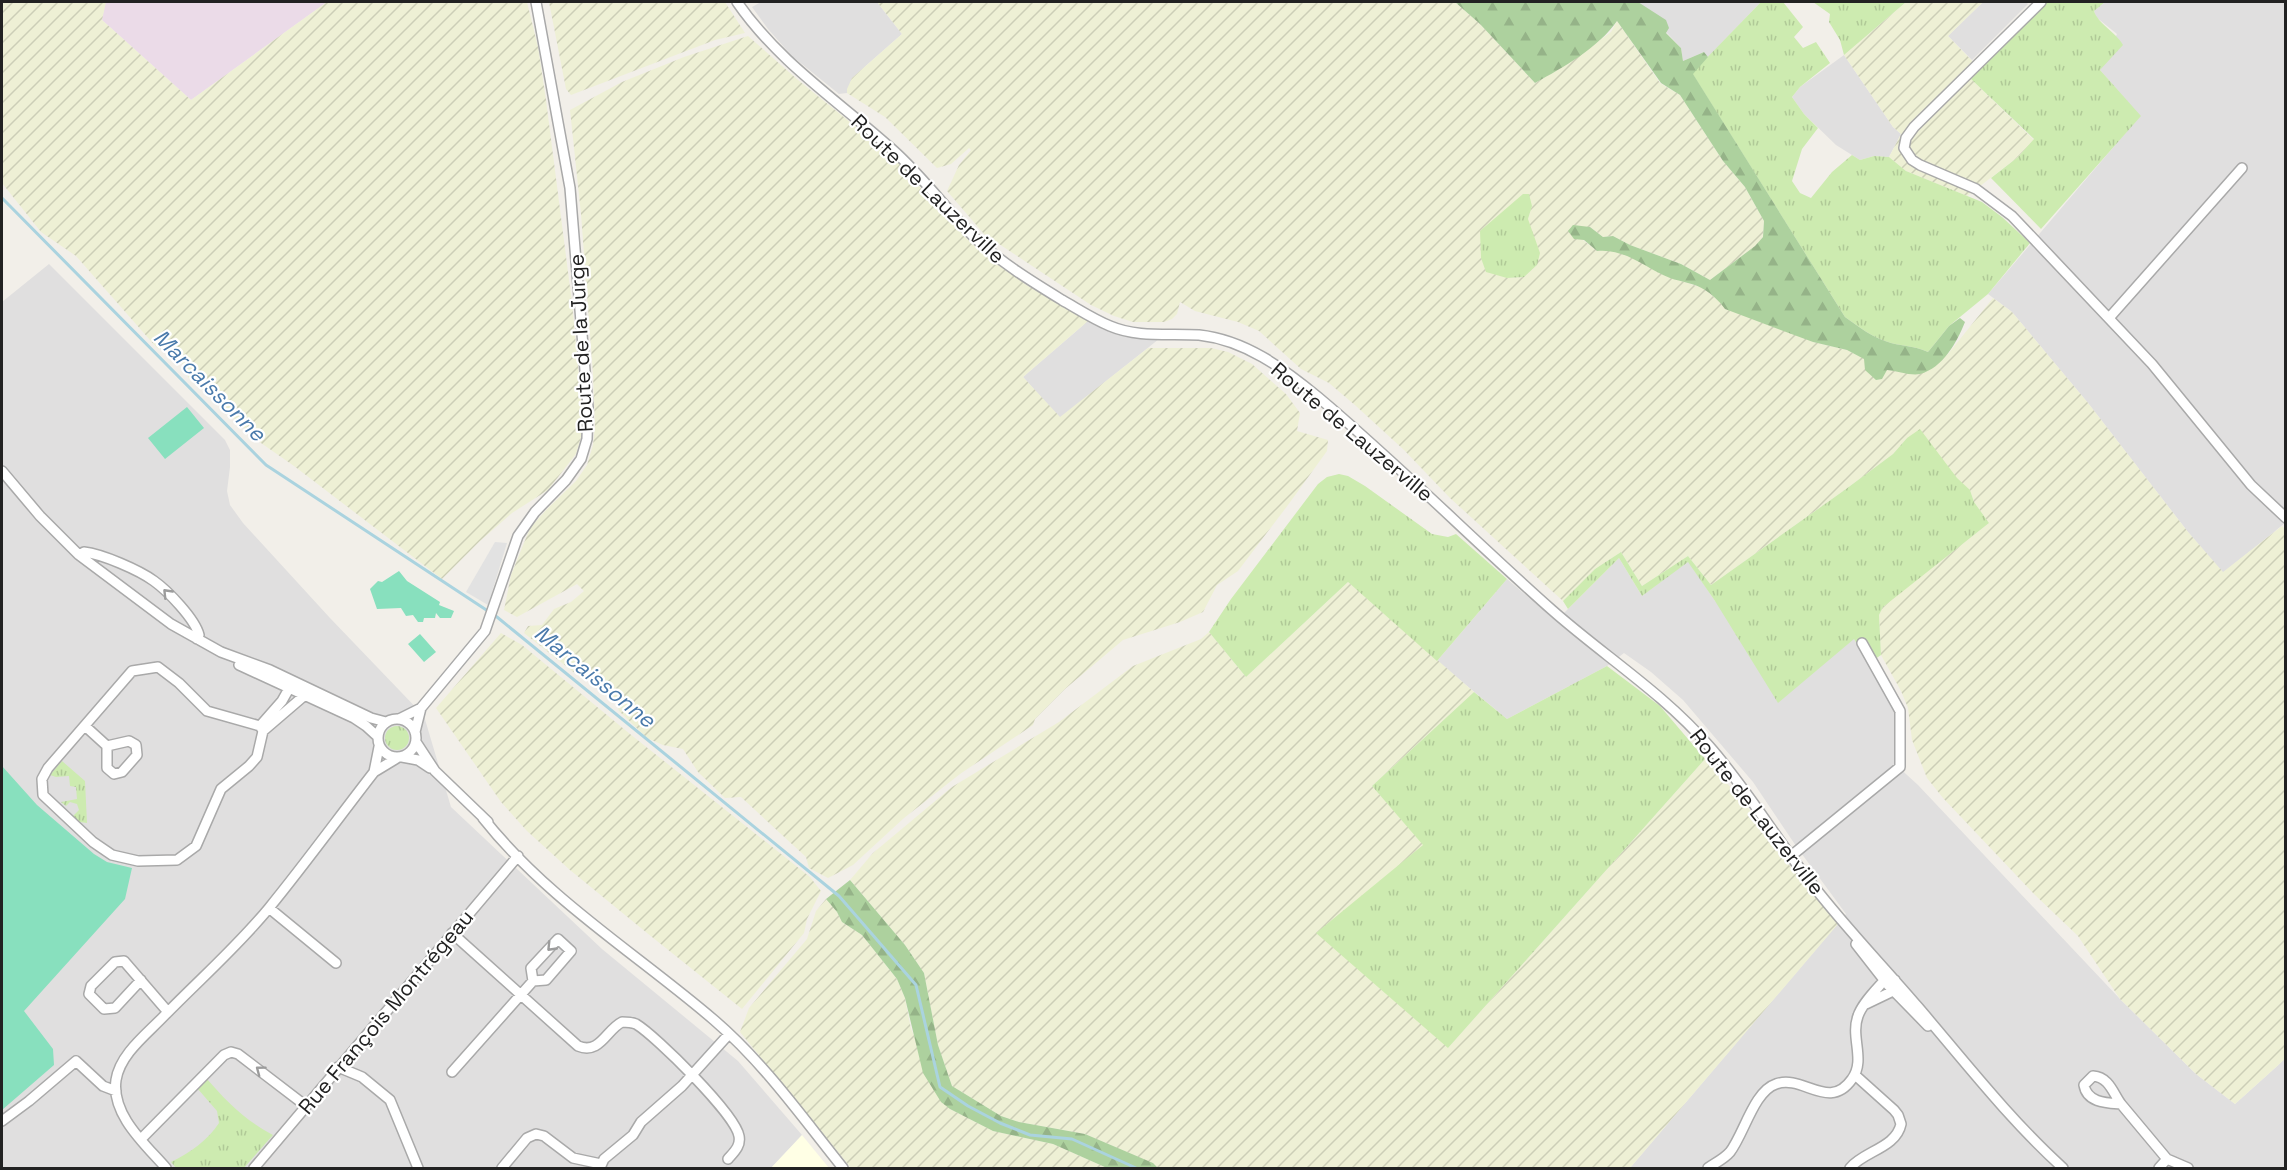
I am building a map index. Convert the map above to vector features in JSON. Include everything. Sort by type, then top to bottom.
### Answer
[{"type":"street","name":"Route de la Jurge","points":[[399,719],[421,708],[478,642],[488,624],[518,536],[535,512],[575,469],[584,450],[589,425],[570,188],[536,2]]},
{"type":"street","name":"Route de Lauzerville","points":[[737,2],[758,30],[789,63],[900,156],[972,235],[1014,270],[1091,317],[1119,330],[1144,334],[1210,337],[1238,344],[1257,353],[1312,393],[1551,609],[1677,712],[1724,764],[1791,856],[1894,985],[2044,1151],[2063,1168]]},
{"type":"street","points":[[2041,2],[1914,127],[1906,138],[1904,148],[1912,160],[1920,165],[1976,189],[2004,209],[2038,241],[2159,373],[2251,485],[2286,518]]},
{"type":"street","points":[[2109,318],[2242,168]]},
{"type":"street","points":[[2,471],[40,516],[80,555],[171,624],[220,652],[270,670],[386,722]]},
{"type":"street","points":[[80,555],[84,552],[99,556],[144,574],[156,582],[187,613],[200,635],[197,639]]},
{"type":"street","points":[[1791,856],[1900,767],[1900,711],[1862,643]]},
{"type":"street","points":[[220,652],[227,659],[354,718],[377,736]]},
{"type":"street","points":[[261,729],[207,711],[179,683],[158,667],[132,671],[48,768],[42,778],[43,795],[112,855],[138,861],[177,860],[196,846],[221,789],[249,766],[256,757],[261,729],[282,701],[288,688],[298,683]]},
{"type":"street","points":[[261,729],[305,695]]},
{"type":"street","name":"Route de la Jurge","points":[[416,737],[421,708]]},
{"type":"street","points":[[374,771],[379,747],[377,736],[380,728],[386,722],[399,719],[406,721],[435,771]]},
{"type":"street","points":[[85,726],[107,746]]},
{"type":"street","points":[[166,1168],[124,1116],[116,1091],[117,1075],[123,1061],[269,908],[374,771],[411,751],[416,737]]},
{"type":"street","points":[[379,747],[384,753],[418,760],[435,771],[562,891],[584,916]]},
{"type":"street","points":[[483,818],[499,838],[559,895],[729,1034],[780,1089],[843,1168]]},
{"type":"street","name":"Rue François Montrégeau","points":[[254,1168],[518,856]]},
{"type":"street","points":[[269,908],[336,963]]},
{"type":"street","name":"Route de Lauzerville","points":[[1845,924],[1852,939],[1884,981]]},
{"type":"street","points":[[452,933],[520,996],[583,1048],[598,1045],[618,1024],[632,1022],[646,1032],[692,1076],[737,1129],[740,1143],[728,1159]]},
{"type":"street","points":[[452,1072],[533,981],[546,980],[571,951],[558,939],[531,968],[533,981]]},
{"type":"street","points":[[141,980],[115,1008],[104,1009],[89,994],[92,986],[115,962],[124,961],[141,980],[168,1012]]},
{"type":"street","points":[[1708,1168],[1730,1152],[1758,1102],[1772,1085],[1788,1082],[1819,1092],[1833,1093],[1843,1088],[1855,1075],[1858,1055],[1856,1023],[1861,1010],[1884,981],[1894,985]]},
{"type":"street","points":[[1866,1004],[1894,985]]},
{"type":"street","points":[[502,1168],[527,1138],[536,1134],[544,1136],[573,1158],[600,1166],[608,1154],[633,1135],[641,1122],[692,1076],[729,1034]]},
{"type":"street","points":[[141,1139],[224,1055],[231,1052],[238,1054],[306,1106]]},
{"type":"street","points":[[2,1121],[76,1062],[103,1086],[116,1091]]},
{"type":"street","points":[[338,1067],[362,1077],[390,1100],[418,1168]]},
{"type":"street","points":[[1850,1168],[1860,1159],[1894,1139],[1901,1125],[1894,1110],[1855,1075]]},
{"type":"street","points":[[2121,1104],[2167,1159],[2188,1168]]},
{"type":"street","points":[[2159,1168],[2167,1159]]},
{"type":"shaded area","points":[[2,2],[106,2],[102,20],[191,100],[327,2],[527,2],[538,47],[546,100],[572,303],[583,419],[576,454],[548,490],[512,513],[442,579],[261,443],[188,377],[181,361],[170,352],[157,348],[76,256],[41,232],[2,183]]},
{"type":"shaded area","points":[[105,2],[327,2],[191,100],[102,20]]},
{"type":"shaded area","points":[[549,2],[725,2],[745,33],[715,40],[571,95],[566,89]]},
{"type":"shaded area","points":[[761,2],[877,2],[902,34],[852,78],[847,93],[839,94],[792,56],[768,29],[752,7]]},
{"type":"shaded area","points":[[877,2],[1455,2],[1480,24],[1535,83],[1566,65],[1611,32],[1617,21],[1660,83],[1680,95],[1723,161],[1745,187],[1764,221],[1763,237],[1755,246],[1710,280],[1681,264],[1630,245],[1613,236],[1603,237],[1590,227],[1583,240],[1597,251],[1610,249],[1636,259],[1669,277],[1703,288],[1719,301],[1813,342],[1847,350],[1887,370],[1918,374],[1948,354],[1993,298],[2012,312],[2088,403],[2188,532],[2223,572],[2282,526],[2285,529],[2285,1059],[2235,1104],[2196,1074],[2120,999],[2078,936],[2034,894],[1927,778],[1912,740],[1908,708],[1881,655],[1879,615],[1883,607],[1892,599],[1989,523],[1974,502],[1970,490],[1907,438],[1893,454],[1711,585],[1688,556],[1642,586],[1621,552],[1595,569],[1563,601],[1450,498],[1404,450],[1356,406],[1329,383],[1301,369],[1259,331],[1238,322],[1195,311],[1180,302],[1177,314],[1164,322],[1133,322],[1114,316],[1091,305],[984,234],[947,191],[959,165],[971,150],[969,148],[951,164],[937,168],[885,117],[847,93],[852,78],[902,34]],"holes":[[[1532,205],[1528,219],[1537,265],[1524,277],[1507,278]]]},
{"type":"shaded area","points":[[1638,2],[1761,2],[1708,57],[1704,52],[1683,61],[1681,48]]},
{"type":"shaded area","points":[[1906,2],[1983,2],[1948,36],[1980,69],[1971,79],[2034,140],[2018,157],[1967,196],[1906,171],[1889,157],[1901,134],[1893,127],[1844,55]]},
{"type":"shaded area","points":[[1983,2],[2026,2],[2028,4],[1972,60],[1948,36]]},
{"type":"shaded area","points":[[2105,2],[2285,2],[2285,523],[2223,573],[2188,532],[2088,403],[2012,312],[1988,294],[2140,116],[2100,70],[2117,34],[2096,17],[2094,11]]},
{"type":"shaded area","points":[[748,36],[892,156],[965,237],[989,259],[1028,286],[1088,321],[1023,377],[1060,417],[1148,348],[1211,348],[1228,352],[1252,364],[1286,394],[1300,413],[1297,431],[1328,440],[1327,451],[1288,505],[1238,571],[1217,585],[1203,612],[1180,622],[1123,640],[1065,689],[1035,719],[1033,725],[960,774],[904,818],[853,865],[828,878],[809,868],[806,857],[741,797],[725,798],[698,772],[683,749],[663,745],[647,738],[619,711],[616,699],[593,681],[581,678],[524,633],[528,626],[542,625],[554,609],[571,602],[584,591],[577,584],[517,617],[504,610],[511,575],[530,528],[576,481],[587,465],[593,445],[595,426],[593,374],[581,214],[570,110],[622,82],[684,57]]},
{"type":"shaded area","points":[[1844,55],[1893,127],[1901,134],[1889,157],[1874,156],[1860,160],[1836,145],[1804,114],[1792,97],[1800,87]]},
{"type":"shaded area","points":[[49,264],[225,440],[230,450],[227,491],[230,505],[243,523],[330,618],[424,716],[451,807],[602,949],[738,1061],[802,1135],[771,1168],[2,1168],[2,302]]},
{"type":"shaded area","points":[[1088,321],[1122,336],[1159,339],[1060,418],[1023,377]]},
{"type":"shaded area","points":[[495,542],[507,543],[488,605],[466,592]]},
{"type":"shaded area","points":[[1619,558],[1642,596],[1688,561],[1715,601],[1854,639],[1894,709],[1895,764],[1918,785],[2120,999],[2196,1074],[2235,1104],[2285,1059],[2285,1168],[1630,1168],[1846,914],[1753,782],[1683,700],[1651,672],[1624,653],[1607,666],[1507,719],[1437,661],[1507,579],[1556,621]]},
{"type":"shaded area","points":[[1348,582],[1474,692],[1372,786],[1424,845],[1448,1048],[1705,759],[1744,802],[1785,860],[1838,924],[1630,1168],[1158,1168],[1152,1163],[1085,1134],[1019,1122],[1001,1116],[952,1086],[938,1045],[924,973],[905,945],[850,880],[873,853],[952,787],[1059,722],[1133,666],[1201,639],[1209,632],[1246,677]]},
{"type":"shaded area","points":[[501,633],[522,645],[810,877],[821,891],[807,919],[804,933],[742,1009],[570,870],[527,831],[501,802],[436,708]]},
{"type":"shaded area","points":[[826,899],[842,922],[862,935],[897,979],[905,998],[911,1029],[950,1109],[993,1131],[1053,1144],[1107,1168],[851,1168],[740,1032],[749,1008],[807,939],[816,911]]},
{"type":"shaded area","points":[[802,1135],[829,1168],[771,1168]]},
{"type":"green space","points":[[1455,2],[1638,2],[1666,20],[1669,28],[1666,33],[1681,48],[1683,61],[1704,52],[1708,57],[1693,74],[1845,317],[1878,338],[1928,352],[1949,326],[1960,318],[1965,322],[1948,353],[1936,366],[1920,374],[1887,370],[1882,379],[1876,380],[1865,370],[1864,359],[1847,350],[1813,342],[1725,309],[1713,296],[1701,288],[1670,278],[1626,256],[1597,251],[1584,240],[1574,239],[1568,231],[1573,225],[1590,227],[1603,237],[1613,236],[1630,245],[1681,264],[1710,280],[1755,246],[1763,237],[1764,221],[1745,187],[1723,161],[1680,95],[1661,83],[1617,21],[1590,48],[1535,83],[1480,24]]},
{"type":"green space","points":[[1761,2],[1783,2],[1803,27],[1794,37],[1803,48],[1816,42],[1830,63],[1800,87],[1792,97],[1818,128],[1802,149],[1792,181],[1800,193],[1811,198],[1832,172],[1852,155],[1860,160],[1874,156],[1889,157],[1906,171],[1982,202],[2030,243],[1988,294],[1949,326],[1928,352],[1878,338],[1845,317],[1692,73]]},
{"type":"green space","points":[[1813,2],[1906,2],[1844,55],[1840,40],[1829,22],[1830,14]]},
{"type":"green space","points":[[2046,2],[2105,2],[2094,11],[2096,16],[2123,45],[2100,70],[2141,116],[2041,229],[1991,178],[2018,157],[2034,139],[1971,79]]},
{"type":"green space","points":[[1523,194],[1529,194],[1532,206],[1528,219],[1540,253],[1537,265],[1524,277],[1507,278],[1486,272],[1481,258],[1480,231]]},
{"type":"green space","points":[[187,407],[204,428],[165,459],[148,438]]},
{"type":"green space","points":[[1920,429],[1957,478],[1970,490],[1974,502],[1989,523],[1883,607],[1879,615],[1881,655],[1868,664],[1854,639],[1778,703],[1688,562],[1642,596],[1619,558],[1568,609],[1563,601],[1595,569],[1621,552],[1642,586],[1688,556],[1711,585],[1893,454],[1907,438]]},
{"type":"green space","points":[[1339,474],[1348,476],[1365,486],[1432,534],[1448,537],[1456,534],[1507,579],[1437,661],[1348,582],[1246,677],[1209,632],[1231,599],[1318,484],[1327,477]]},
{"type":"green space","points":[[399,571],[407,581],[440,602],[439,605],[454,611],[451,618],[440,618],[436,613],[435,618],[424,618],[423,622],[418,622],[413,615],[406,616],[401,608],[377,609],[370,589],[378,581],[382,582]]},
{"type":"green space","points":[[420,634],[436,652],[424,662],[408,644]]},
{"type":"green space","points":[[1607,666],[1660,706],[1705,759],[1448,1048],[1316,933],[1423,845],[1372,786],[1474,692],[1507,719]]},
{"type":"green space","points":[[397,726],[406,729],[409,738],[406,747],[397,750],[388,747],[385,738],[388,729]]},
{"type":"green space","points":[[62,761],[85,781],[87,823],[80,822],[73,816],[79,810],[77,804],[70,802],[66,806],[61,802],[77,799],[76,787],[70,786],[69,776],[50,775]]},
{"type":"green space","points":[[2,766],[37,805],[94,854],[107,862],[132,868],[125,899],[24,1011],[53,1049],[54,1065],[2,1110]]},
{"type":"green space","points":[[850,880],[905,945],[924,973],[938,1045],[952,1086],[1001,1116],[1019,1122],[1085,1134],[1153,1163],[1158,1168],[1107,1168],[1053,1144],[993,1131],[941,1102],[923,1073],[905,998],[897,979],[862,935],[842,922],[826,899]]},
{"type":"green space","points":[[207,1079],[237,1110],[273,1135],[244,1168],[176,1168],[171,1162],[198,1146],[219,1123],[217,1111],[197,1088]]},
{"type":"waterway","name":"Marcaissonne","points":[[2,198],[266,465],[497,617],[839,896],[916,985],[940,1087],[968,1106],[1000,1123],[1030,1135],[1072,1139],[1136,1168]]}]
